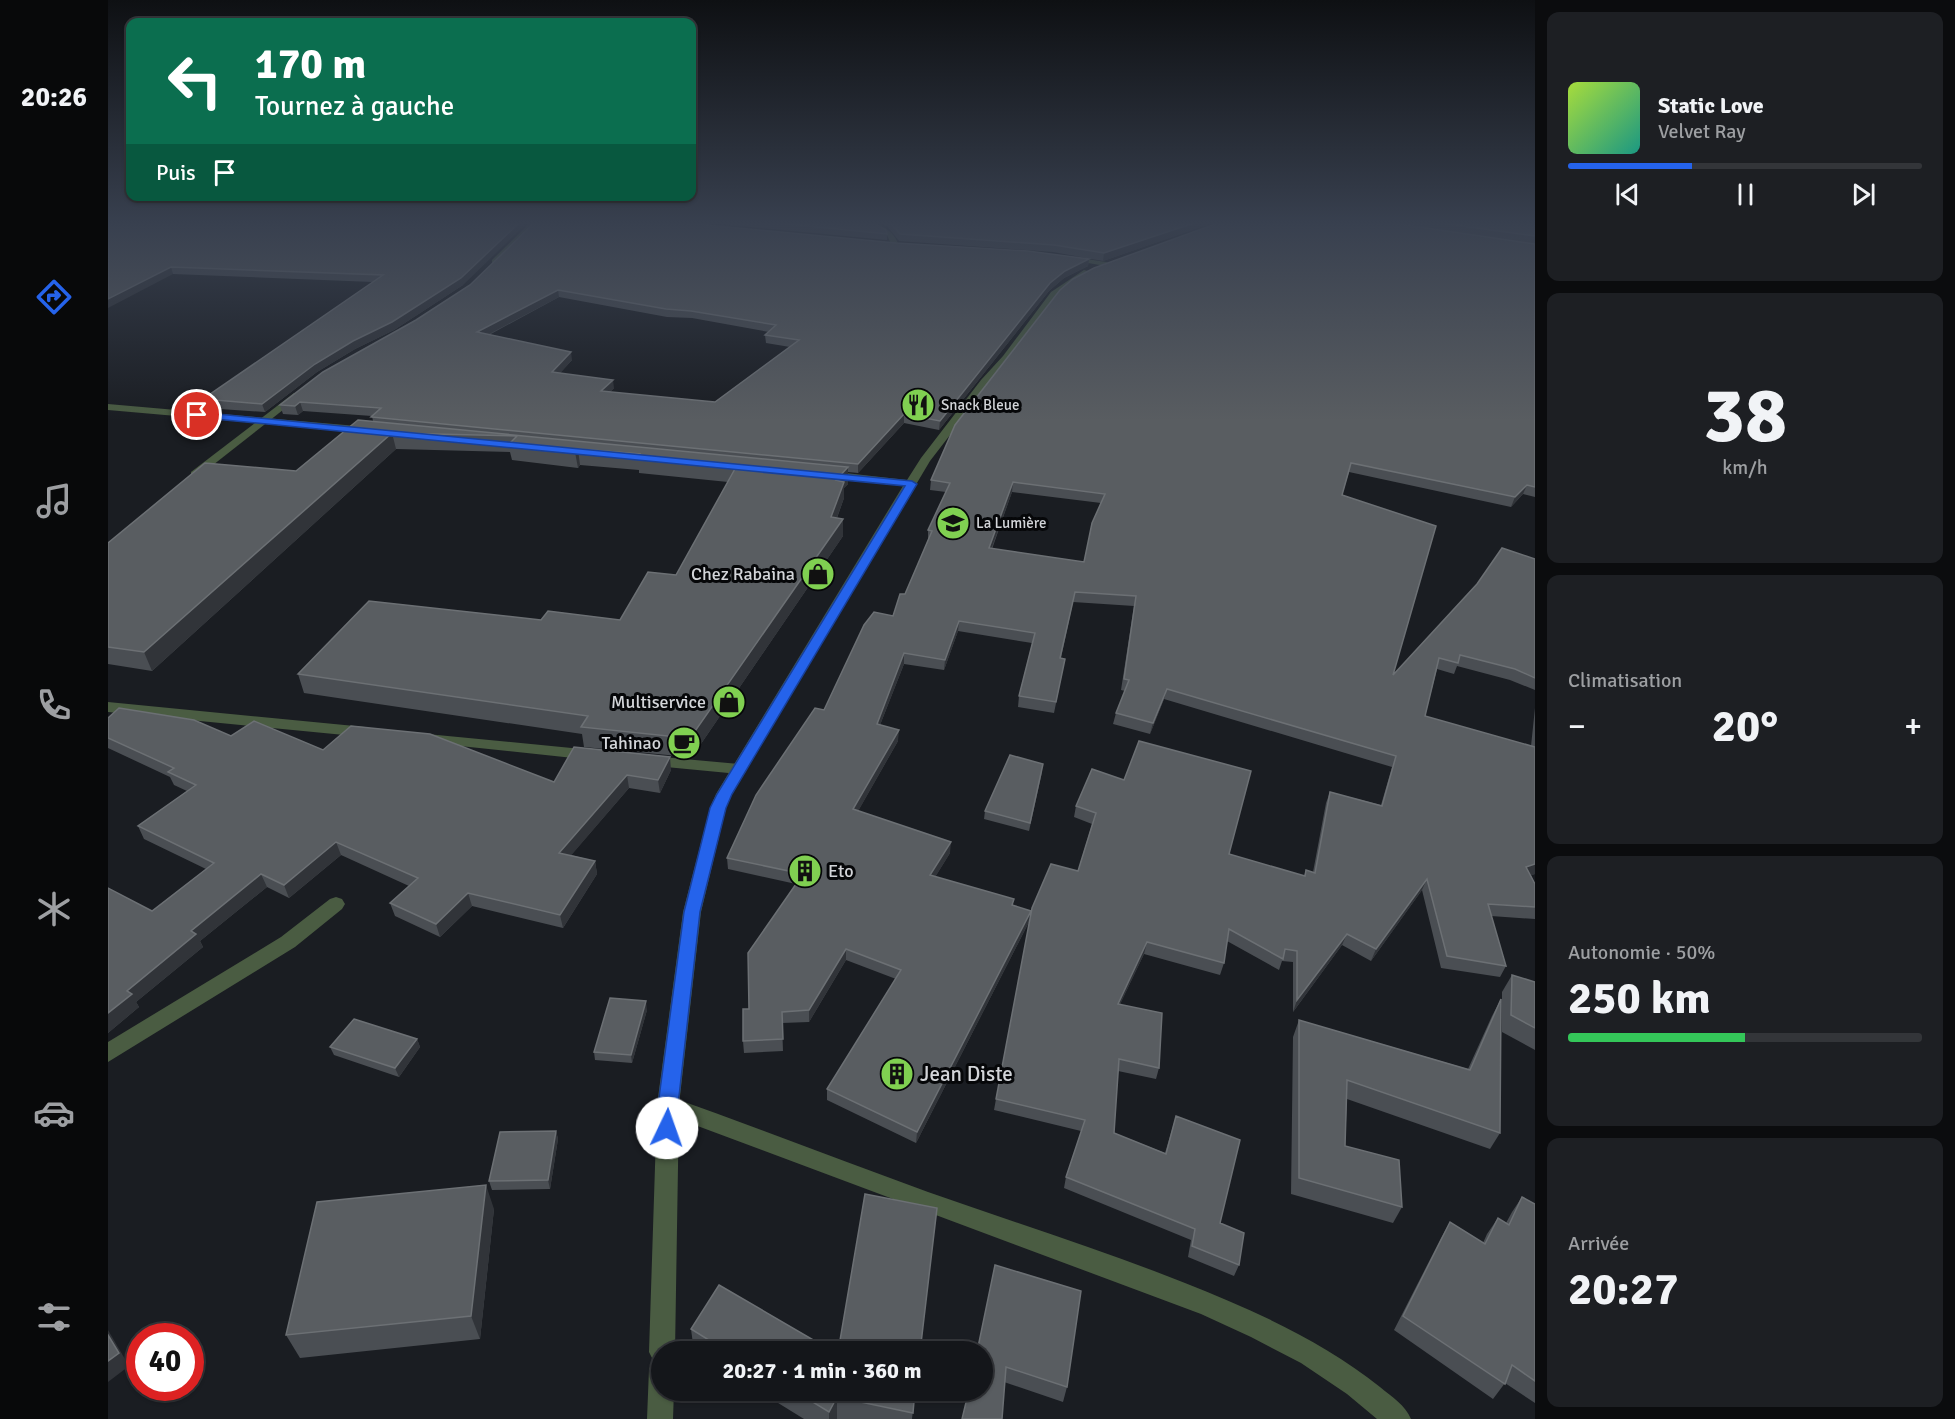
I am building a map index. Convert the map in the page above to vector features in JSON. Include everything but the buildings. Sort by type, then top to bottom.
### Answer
[{"type":"street","points":[[662,1341],[668,1105],[692,912],[718,808],[739,769],[925,460],[1060,289]]},
{"type":"street","points":[[182,485],[302,391]]},
{"type":"street","points":[[108,407],[383,431]]},
{"type":"street","points":[[811,472],[912,484]]},
{"type":"street","points":[[108,707],[386,735]]},
{"type":"street","points":[[410,737],[610,757]]},
{"type":"street","points":[[633,759],[739,769]]},
{"type":"street","points":[[108,1053],[288,942],[336,904]]},
{"type":"street","points":[[668,1105],[912,1197],[1156,1284],[1275,1334],[1370,1392],[1398,1419]]},
{"type":"street","points":[[660,1419],[661,1401]]},
{"type":"place","name":"Snack Bleue","points":[[918,405]]},
{"type":"place","name":"La Lumière","points":[[953,523]]},
{"type":"place","name":"Chez Rabaina","points":[[818,574]]},
{"type":"place","name":"Multiservice","points":[[729,702]]},
{"type":"place","name":"Tahinao","points":[[684,743]]},
{"type":"place","name":"Eto","points":[[805,871]]},
{"type":"place","name":"Jean Diste","points":[[897,1074]]},
{"type":"route","points":[[197,415],[740,465],[912,484],[724,794],[718,808],[692,912],[667,1128]]}]
